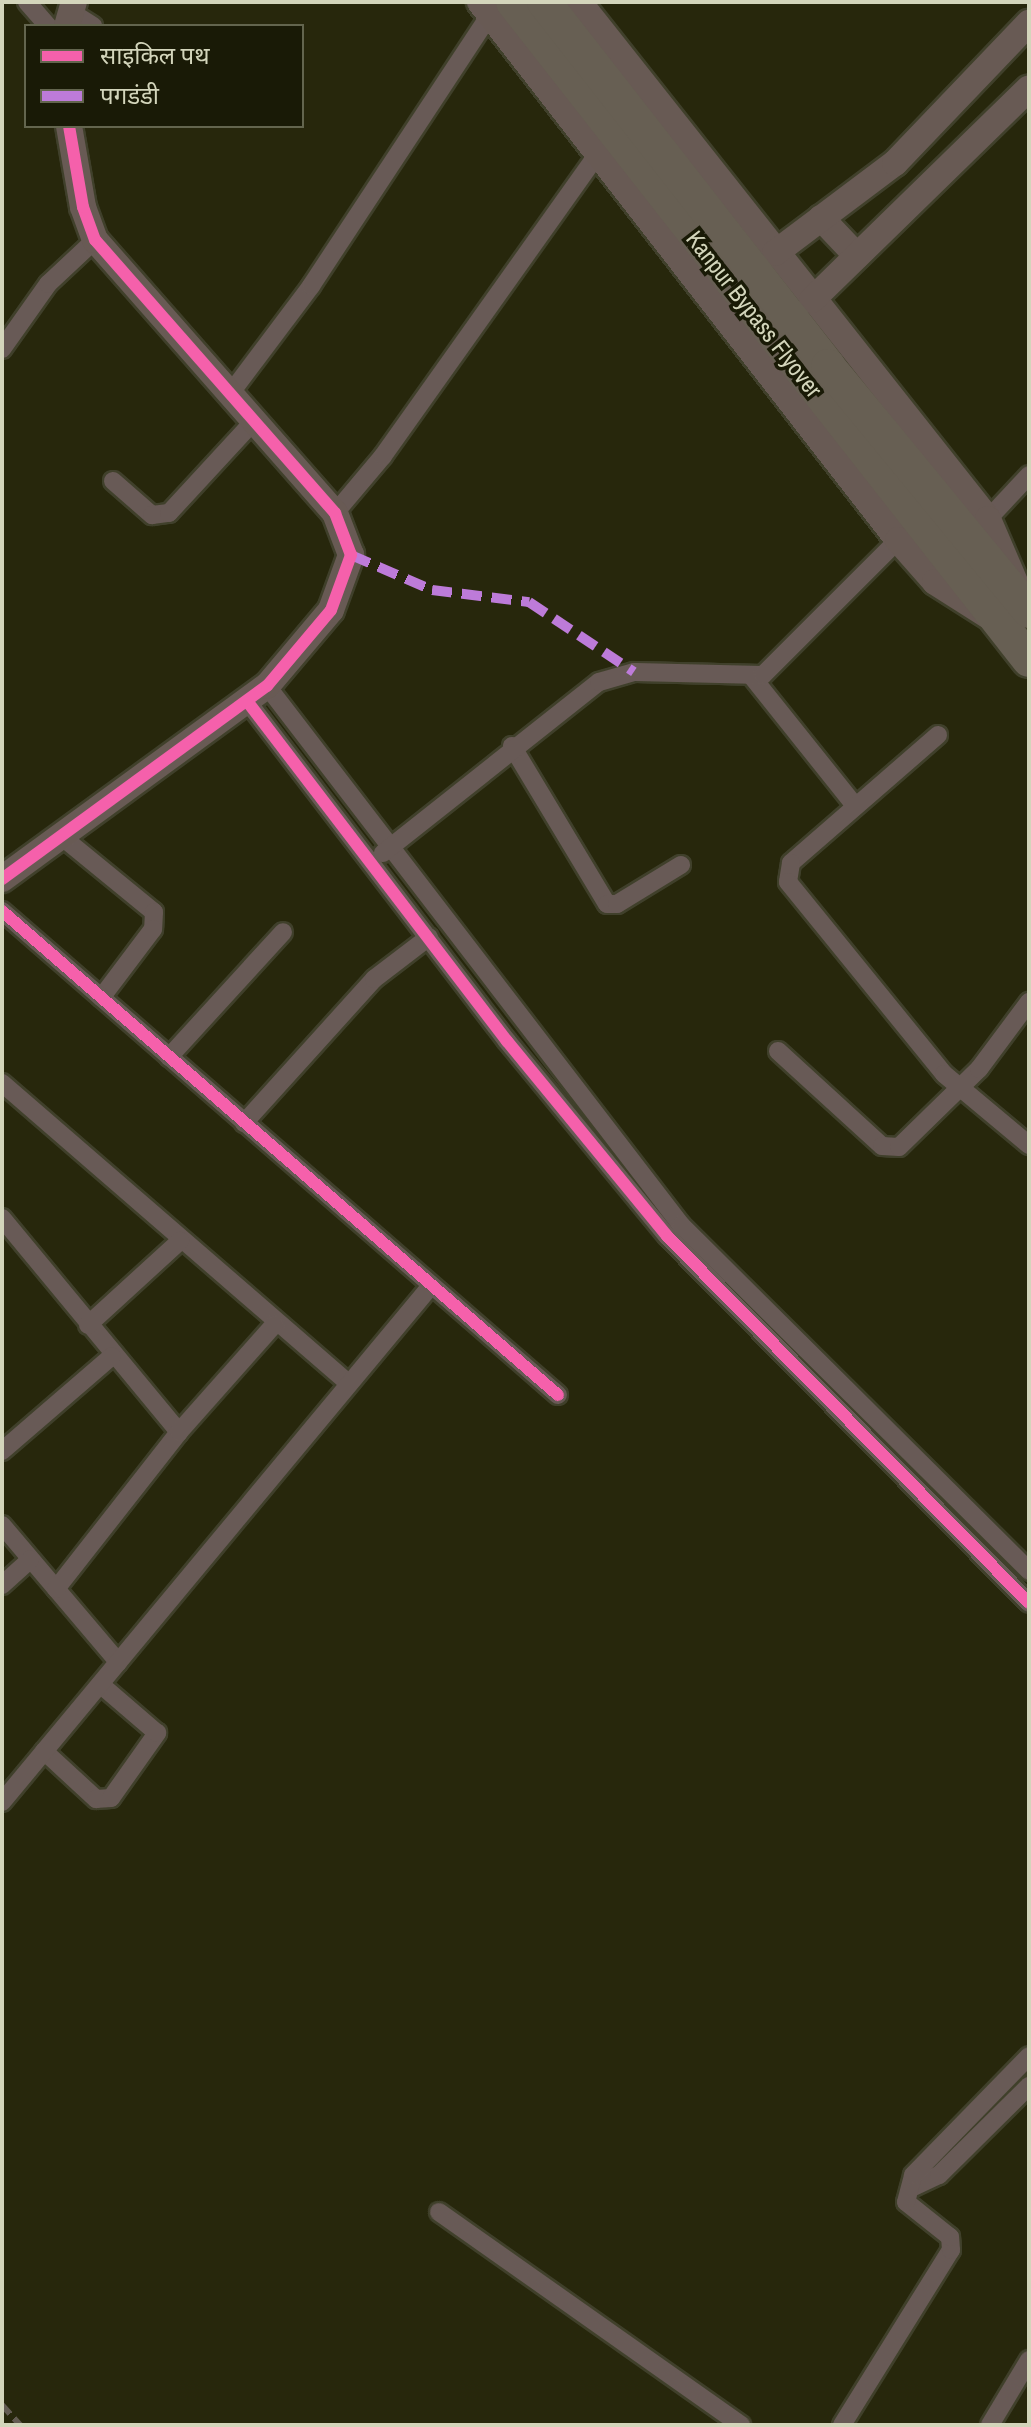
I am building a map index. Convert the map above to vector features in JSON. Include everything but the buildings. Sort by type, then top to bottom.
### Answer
[{"type":"highway","name":"Kanpur Bypass Flyover","points":[[544,2],[816,373]]},
{"type":"highway","name":"Kanpur Bypass Flyover","points":[[494,6],[816,373],[1019,614],[1029,660]]},
{"type":"street","points":[[27,2],[46,24]]},
{"type":"street","points":[[579,2],[988,519],[1019,614]]},
{"type":"street","points":[[230,394],[311,286],[494,6],[598,154],[898,540],[935,582],[1019,614]]},
{"type":"street","points":[[775,253],[895,163],[1029,23]]},
{"type":"street","points":[[812,300],[1029,88]]},
{"type":"street","points":[[2,878],[257,694],[331,610],[351,555],[335,513],[95,240],[83,207],[69,128]]},
{"type":"street","points":[[335,513],[383,456],[598,154]]},
{"type":"street","points":[[821,218],[857,256]]},
{"type":"street","points":[[2,349],[48,284],[95,240]]},
{"type":"street","points":[[113,481],[152,515],[169,513],[254,421]]},
{"type":"street","points":[[988,519],[1029,475]]},
{"type":"street","points":[[373,861],[512,746],[616,674],[753,678],[773,668],[898,540]]},
{"type":"street","points":[[753,678],[855,806]]},
{"type":"street","points":[[257,694],[392,845],[681,1225],[1029,1571]]},
{"type":"street","points":[[257,694],[373,861],[507,1041],[667,1236],[1029,1603]]},
{"type":"street","points":[[938,735],[791,863],[788,882],[960,1090],[1029,1145]]},
{"type":"street","points":[[512,746],[607,904],[617,904],[681,865]]},
{"type":"street","points":[[61,836],[154,912],[153,929],[101,998]]},
{"type":"street","points":[[2,911],[429,1288],[558,1395]]},
{"type":"street","points":[[169,1057],[283,932]]},
{"type":"street","points":[[244,1123],[359,994],[429,937]]},
{"type":"street","points":[[778,1051],[889,1148],[907,1141],[960,1090],[1029,1002]]},
{"type":"street","points":[[2,1083],[275,1324],[347,1382]]},
{"type":"street","points":[[2,1218],[112,1356],[179,1432]]},
{"type":"street","points":[[88,1325],[180,1241]]},
{"type":"street","points":[[2,1802],[347,1382],[429,1288]]},
{"type":"street","points":[[56,1589],[179,1432],[275,1324]]},
{"type":"street","points":[[2,1451],[112,1356]]},
{"type":"street","points":[[2,1525],[118,1662]]},
{"type":"street","points":[[2,1585],[30,1560]]},
{"type":"street","points":[[44,1751],[96,1799],[111,1798],[157,1733],[100,1684]]},
{"type":"street","points":[[842,2425],[951,2250],[950,2237],[906,2202],[919,2165],[1029,2056]]},
{"type":"street","points":[[911,2188],[939,2175],[1029,2086]]},
{"type":"street","points":[[439,2212],[741,2425]]},
{"type":"street","points":[[990,2425],[1029,2360]]},
{"type":"railway","points":[[2,2405],[20,2425]]},
{"type":"marked path","points":[[351,555],[432,590],[529,602],[634,672]]},
{"type":"cycle path","points":[[2,879],[267,686],[331,610],[351,555],[335,513],[95,240],[83,207],[69,128]]},
{"type":"cycle path","points":[[247,701],[507,1041],[667,1236],[1029,1603]]},
{"type":"cycle path","points":[[2,911],[558,1395]]}]
